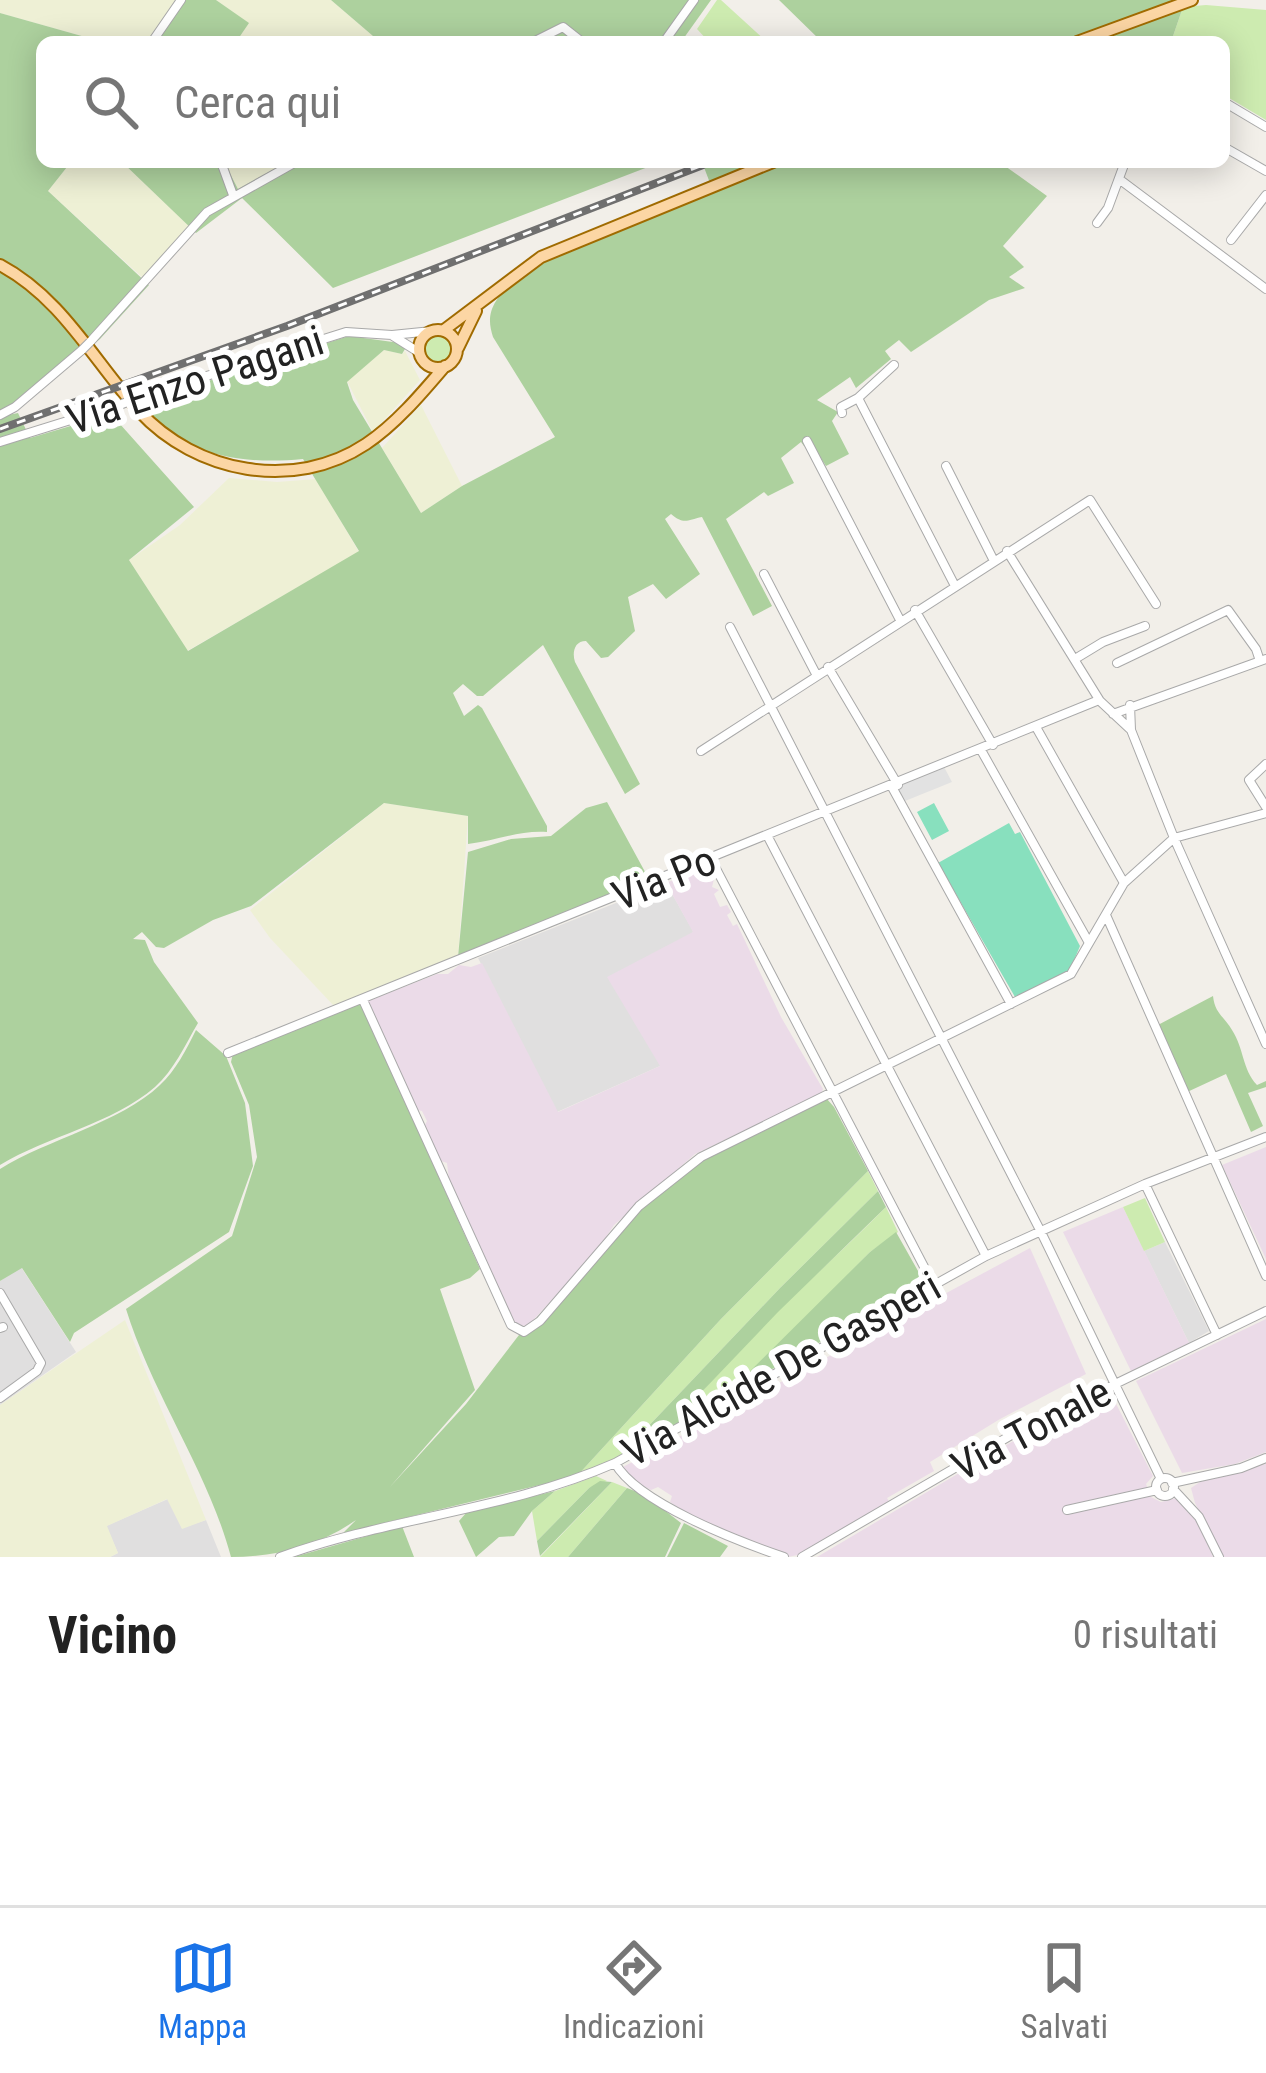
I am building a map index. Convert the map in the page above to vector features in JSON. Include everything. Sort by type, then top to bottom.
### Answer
[{"type":"main road","points":[[1093,36],[1192,0]]},
{"type":"main road","points":[[420,391],[423,338],[481,303],[532,262],[758,168]]},
{"type":"main road","points":[[0,265],[43,293],[140,412],[164,434],[188,452],[259,471],[306,468],[352,452],[386,428],[446,366],[481,303]]},
{"type":"main road","points":[[438,331],[456,340],[457,351]]},
{"type":"main road","points":[[423,358],[446,366]]},
{"type":"street","points":[[156,36],[181,0]]},
{"type":"street","points":[[668,36],[694,0]]},
{"type":"street","points":[[543,36],[559,27],[576,36]]},
{"type":"street","points":[[1230,106],[1266,127]]},
{"type":"street","points":[[1230,150],[1266,171]]},
{"type":"street","points":[[223,168],[233,195]]},
{"type":"street","points":[[0,415],[86,346],[207,212],[285,168]]},
{"type":"street","points":[[1096,223],[1108,208],[1123,168]]},
{"type":"street","points":[[1119,179],[1266,289]]},
{"type":"street","points":[[1231,240],[1266,195]]},
{"type":"street","name":"Via Enzo Pagani","points":[[0,442],[335,334],[438,331]]},
{"type":"street","points":[[392,335],[423,358]]},
{"type":"street","points":[[842,413],[841,407],[858,398],[894,364]]},
{"type":"street","points":[[858,398],[954,584]]},
{"type":"street","points":[[807,441],[900,620]]},
{"type":"street","points":[[946,466],[994,559]]},
{"type":"street","points":[[701,751],[1090,500],[1156,604]]},
{"type":"street","points":[[1007,551],[1100,700],[1131,730]]},
{"type":"street","points":[[764,574],[816,674]]},
{"type":"street","points":[[915,610],[993,745]]},
{"type":"street","points":[[1116,717],[1263,660],[1228,610],[1117,663]]},
{"type":"street","points":[[730,626],[1040,1230],[1161,1479],[1199,1516],[1219,1557]]},
{"type":"street","points":[[1075,659],[1145,626]]},
{"type":"street","points":[[827,667],[1011,1004]]},
{"type":"street","name":"Via Po","points":[[227,1053],[1100,700]]},
{"type":"street","points":[[1131,710],[1131,730],[1174,838],[1266,1044]]},
{"type":"street","points":[[1036,727],[1124,883]]},
{"type":"street","points":[[981,750],[1089,943]]},
{"type":"street","points":[[363,1000],[511,1325],[524,1332],[540,1321],[627,1219],[700,1157],[1073,973],[1124,883],[1174,838],[1266,810],[1249,780],[1266,764]]},
{"type":"street","points":[[768,836],[986,1256]]},
{"type":"street","points":[[711,859],[933,1284]]},
{"type":"street","points":[[1105,914],[1266,1276]]},
{"type":"street","name":"Via Alcide De Gasperi","points":[[280,1557],[394,1522],[543,1492],[615,1462],[986,1256],[1145,1184],[1266,1137]]},
{"type":"street","points":[[1145,1184],[1217,1335]]},
{"type":"street","points":[[0,1293],[41,1363],[38,1371],[0,1398]]},
{"type":"street","name":"Via Tonale","points":[[802,1557],[1020,1430],[1266,1311]]},
{"type":"street","points":[[1067,1510],[1157,1490],[1166,1496],[1173,1486],[1266,1458]]},
{"type":"street","points":[[615,1462],[624,1480],[693,1521],[784,1557]]},
{"type":"street","points":[[1157,1490],[1161,1479]]},
{"type":"shaded area","points":[[944,767],[952,782],[905,801],[896,787]]},
{"type":"shaded area","points":[[704,867],[714,879],[712,887],[719,890],[714,894],[720,907],[727,905],[731,912],[727,915],[733,926],[737,924],[781,1017],[823,1089],[821,1094],[695,1154],[614,1225],[528,1326],[515,1325],[449,1179],[447,1163],[441,1161],[427,1121],[368,1001],[448,974],[459,965],[482,963],[558,1112],[660,1066],[607,977],[693,932],[666,883]]},
{"type":"shaded area","points":[[666,883],[693,931],[660,1066],[557,1112],[478,958]]},
{"type":"shaded area","points":[[1266,1147],[1266,1259],[1222,1165]]},
{"type":"shaded area","points":[[1123,1207],[1189,1343],[1131,1371],[1063,1232]]},
{"type":"shaded area","points":[[1165,1242],[1209,1331],[1189,1343],[1144,1251]]},
{"type":"shaded area","points":[[1030,1248],[1086,1374],[930,1462],[934,1471],[887,1498],[890,1503],[802,1554],[788,1557],[729,1538],[696,1521],[658,1487],[651,1490],[626,1477],[623,1467]]},
{"type":"shaded area","points":[[21,1267],[76,1352],[0,1405],[0,1281]]},
{"type":"shaded area","points":[[1266,1319],[1266,1452],[1235,1464],[1182,1473],[1136,1381]]},
{"type":"shaded area","points":[[1111,1394],[1153,1476],[1146,1484],[1151,1497],[1161,1502],[1176,1498],[1195,1514],[1213,1557],[817,1557],[1020,1437]]},
{"type":"shaded area","points":[[1266,1464],[1266,1557],[1223,1557],[1191,1488],[1203,1480]]},
{"type":"shaded area","points":[[168,1499],[182,1528],[206,1520],[221,1557],[110,1557],[118,1553],[106,1526]]},
{"type":"green space","points":[[0,0],[178,0],[152,36],[82,36],[0,13]]},
{"type":"green space","points":[[178,0],[216,0],[249,23],[240,36],[152,36]]},
{"type":"green space","points":[[216,0],[331,0],[373,36],[240,36],[248,23]]},
{"type":"green space","points":[[331,0],[711,0],[685,36],[373,36]]},
{"type":"green space","points":[[721,0],[760,36],[703,36],[697,29]]},
{"type":"green space","points":[[779,0],[1180,0],[1183,7],[1173,36],[816,36]]},
{"type":"green space","points":[[1183,7],[1266,10],[1266,120],[1230,99],[1230,36],[1173,36]]},
{"type":"green space","points":[[0,13],[82,36],[36,36],[36,168],[66,168],[48,191],[149,285],[100,339],[8,415],[18,413],[30,438],[111,414],[194,507],[129,560],[188,651],[359,551],[303,459],[235,458],[192,446],[154,421],[139,403],[349,336],[400,343],[405,349],[402,354],[384,350],[347,382],[353,400],[421,513],[555,437],[493,337],[490,319],[496,301],[511,284],[563,252],[713,191],[704,168],[1008,168],[1047,196],[1003,246],[1024,267],[1009,277],[1025,288],[989,300],[911,352],[899,340],[885,351],[891,359],[856,388],[850,377],[817,400],[838,412],[832,421],[849,454],[826,466],[811,443],[804,446],[801,442],[781,458],[794,483],[768,496],[764,492],[726,519],[772,606],[753,616],[702,517],[683,521],[671,514],[665,519],[700,574],[666,599],[653,584],[628,597],[635,631],[608,657],[601,658],[586,641],[576,645],[575,662],[640,784],[625,794],[543,645],[483,696],[463,684],[453,693],[464,716],[478,705],[482,708],[547,832],[468,844],[468,816],[384,803],[251,906],[213,920],[164,948],[156,947],[142,932],[133,939],[145,940],[154,962],[198,1023],[179,1057],[138,1100],[0,1165]]},
{"type":"green space","points":[[66,168],[128,168],[189,226],[143,278],[48,191]]},
{"type":"green space","points":[[128,168],[227,168],[238,189],[276,168],[645,168],[333,288],[242,198],[196,233]]},
{"type":"green space","points":[[227,168],[276,168],[238,189]]},
{"type":"green space","points":[[438,333],[449,338],[454,349],[449,360],[438,365],[427,360],[422,349],[427,338]]},
{"type":"green space","points":[[384,350],[405,351],[420,380],[373,432],[347,381]]},
{"type":"green space","points":[[421,405],[462,486],[421,513],[382,448]]},
{"type":"green space","points":[[229,478],[316,479],[359,552],[187,651],[129,560],[180,525]]},
{"type":"green space","points":[[607,802],[650,881],[458,957],[468,852],[511,839],[551,836],[586,808]]},
{"type":"green space","points":[[384,803],[468,816],[458,957],[334,1006],[250,910]]},
{"type":"green space","points":[[934,803],[949,831],[932,840],[917,812]]},
{"type":"green space","points":[[1009,823],[1015,834],[1020,832],[1080,946],[1070,970],[1015,997],[938,863]]},
{"type":"green space","points":[[1213,996],[1252,1079],[1257,1085],[1266,1081],[1266,1087],[1248,1093],[1263,1126],[1251,1132],[1226,1074],[1185,1093],[1156,1026]]},
{"type":"green space","points":[[361,1003],[480,1269],[440,1289],[475,1390],[389,1488],[466,1404],[519,1335],[649,1200],[693,1163],[826,1098],[868,1171],[721,1319],[577,1476],[343,1533],[356,1520],[296,1548],[231,1557],[209,1494],[126,1309],[232,1236],[257,1157],[249,1105],[231,1062],[233,1053]]},
{"type":"green space","points":[[196,1030],[226,1056],[245,1103],[253,1166],[229,1232],[74,1333],[70,1342],[22,1268],[0,1281],[0,1169],[144,1098],[171,1073]]},
{"type":"green space","points":[[868,1171],[878,1191],[620,1456],[577,1476],[721,1319]]},
{"type":"green space","points":[[878,1191],[886,1207],[778,1312],[678,1423],[620,1456],[780,1288]]},
{"type":"green space","points":[[1145,1198],[1165,1242],[1144,1251],[1123,1207]]},
{"type":"green space","points":[[886,1207],[898,1232],[870,1252],[748,1377],[678,1423],[750,1338]]},
{"type":"green space","points":[[896,1232],[922,1285],[726,1395],[870,1252]]},
{"type":"green space","points":[[125,1320],[206,1520],[182,1529],[167,1499],[107,1526],[118,1553],[110,1557],[0,1557],[0,1405]]},
{"type":"green space","points":[[596,1476],[607,1481],[589,1488],[537,1541],[532,1511],[555,1491]]},
{"type":"green space","points":[[600,1481],[612,1482],[540,1556],[537,1541]]},
{"type":"green space","points":[[612,1482],[627,1488],[568,1557],[540,1557]]},
{"type":"green space","points":[[627,1488],[645,1495],[681,1523],[665,1557],[568,1557]]},
{"type":"green space","points":[[555,1491],[514,1536],[499,1537],[476,1557],[459,1521],[467,1512]]},
{"type":"green space","points":[[684,1523],[728,1546],[720,1557],[667,1557]]},
{"type":"green space","points":[[402,1526],[414,1557],[294,1557]]},
{"type":"railway","points":[[0,429],[287,326],[695,168]]}]
